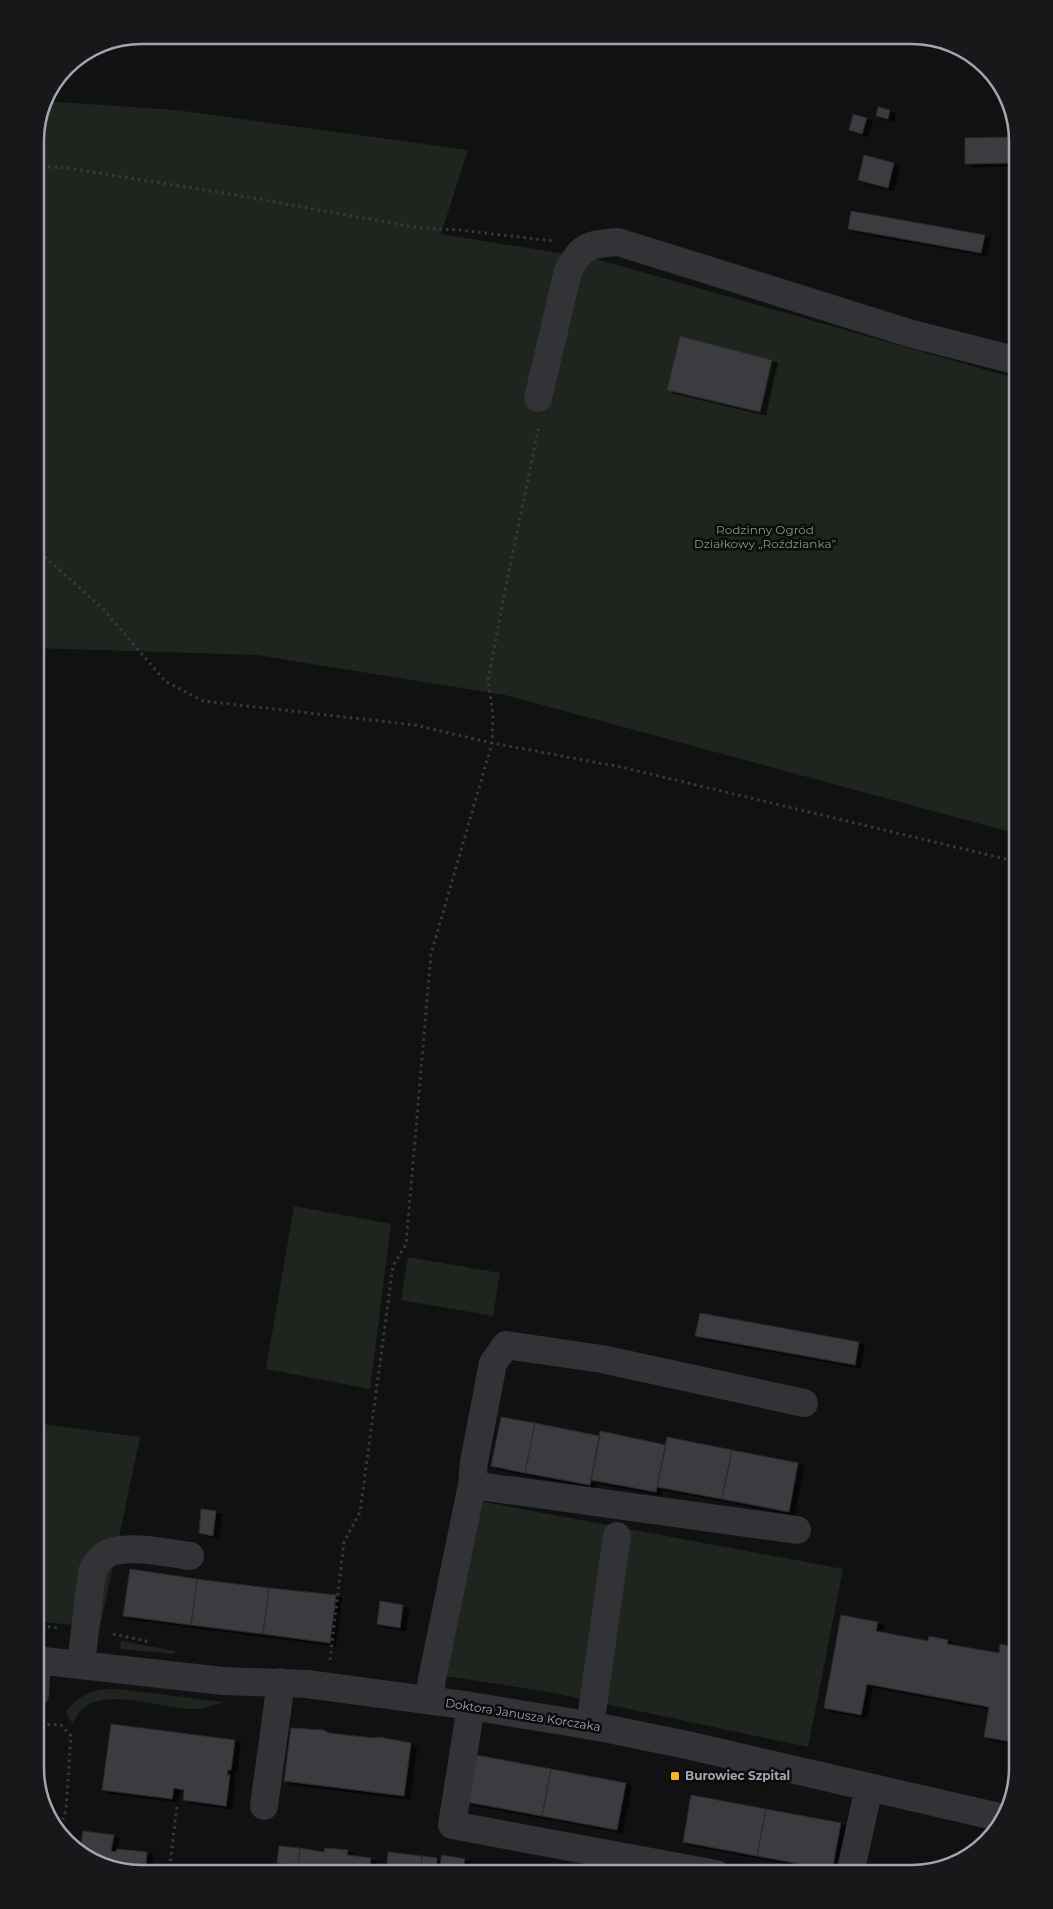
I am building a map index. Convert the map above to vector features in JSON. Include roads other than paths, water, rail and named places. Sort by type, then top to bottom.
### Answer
[{"type":"street","points":[[538,398],[568,271],[578,254],[595,243],[618,242],[909,333],[1009,359]]},
{"type":"street","points":[[430,1700],[432,1679],[472,1485],[474,1462],[493,1363],[506,1345],[602,1359],[804,1403]]},
{"type":"street","points":[[472,1485],[797,1530]]},
{"type":"street","points":[[590,1726],[617,1536]]},
{"type":"street","points":[[81,1664],[92,1572],[98,1560],[110,1552],[133,1549],[190,1556]]},
{"type":"street","name":"Doktora Janusza Korczaka","points":[[44,1661],[223,1681],[281,1682],[470,1706],[590,1726],[687,1745],[996,1816]]},
{"type":"street","points":[[264,1806],[281,1682]]},
{"type":"street","points":[[470,1706],[452,1825],[668,1865]]},
{"type":"street","points":[[852,1865],[869,1787]]},
{"type":"place","name":"Burowiec Szpital","points":[[675,1776]]},
{"type":"park label","name":"Rodzinny Ogród Działkowy „Roździanka”","points":[[765,537]]}]
